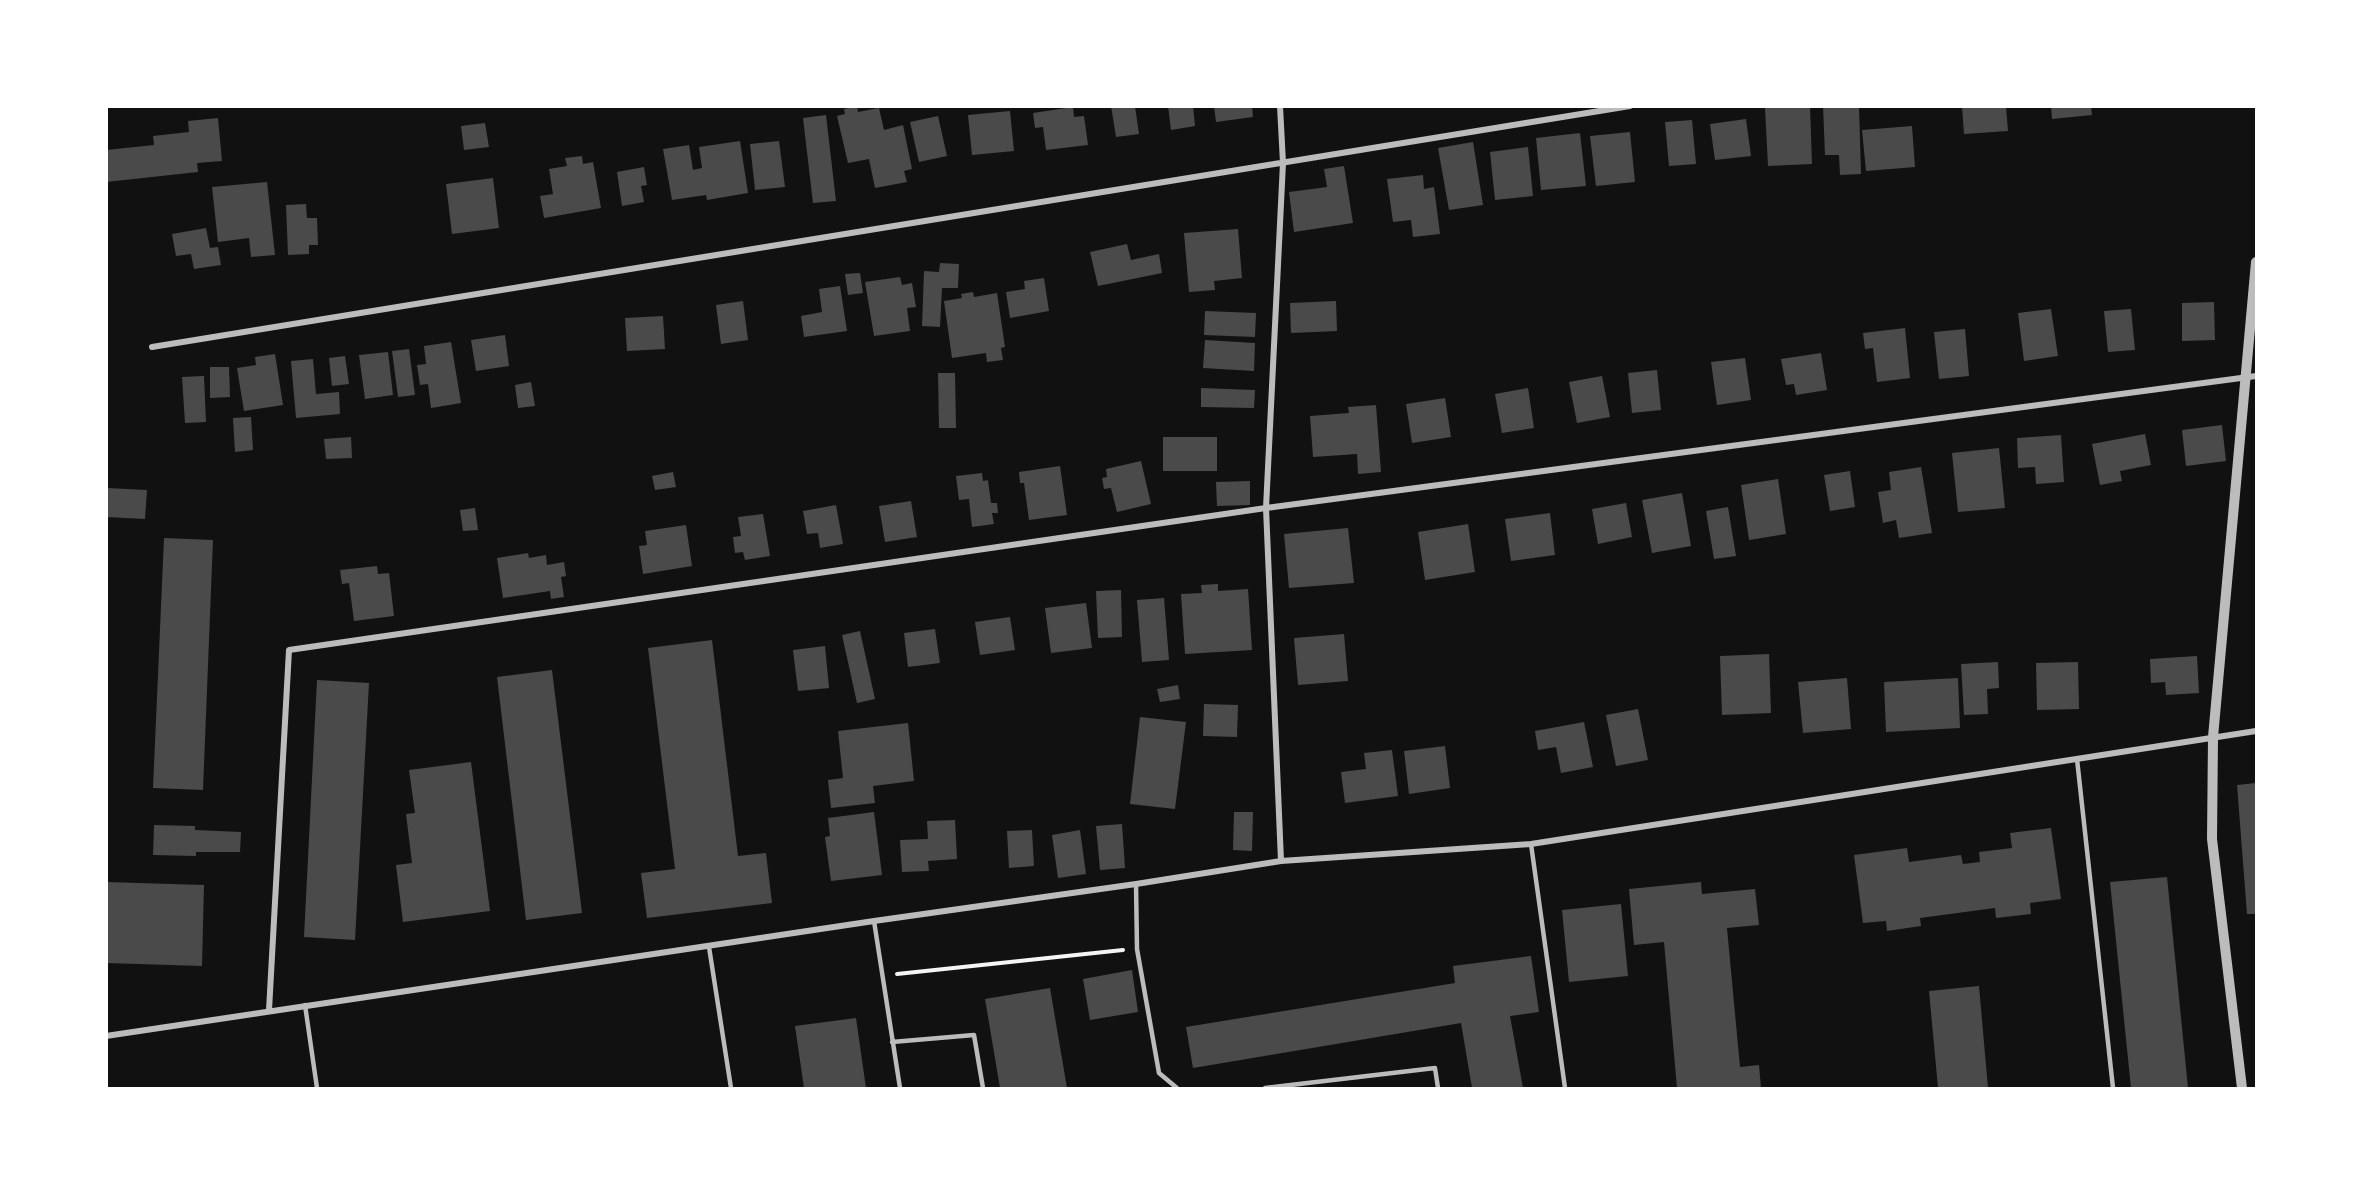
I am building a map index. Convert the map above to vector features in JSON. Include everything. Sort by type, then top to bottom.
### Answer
[{"type":"street","points":[[1280,106],[1282,163],[1266,508],[1281,861]]},
{"type":"street","points":[[152,347],[1630,106]]},
{"type":"street","points":[[2242,1089],[2212,838],[2213,737],[2252,377],[2256,261]]},
{"type":"street","points":[[269,1010],[289,650],[1266,508],[2252,377]]},
{"type":"street","points":[[106,1036],[1281,861],[1532,844],[2256,731]]},
{"type":"lane","points":[[2077,759],[2113,1089]]},
{"type":"lane","points":[[1532,844],[1565,1089]]},
{"type":"lane","points":[[1136,884],[1137,949],[1159,1073],[1177,1089]]},
{"type":"lane","points":[[874,921],[900,1089]]},
{"type":"lane","points":[[709,947],[731,1089]]},
{"type":"lane","points":[[305,1005],[317,1089]]},
{"type":"lane","points":[[892,1042],[974,1035],[983,1089]]},
{"type":"lane","points":[[1265,1089],[1435,1068],[1438,1089]]},
{"type":"path","points":[[882,975],[1137,949]]},
{"type":"building","points":[[857,106],[858,112],[879,108],[884,130],[903,125],[912,169],[904,171],[907,182],[875,188],[869,159],[848,163],[837,116],[845,114],[844,109]]},
{"type":"building","points":[[1111,106],[1135,106],[1139,134],[1116,137]]},
{"type":"building","points":[[1168,106],[1193,106],[1195,126],[1171,130]]},
{"type":"building","points":[[1214,106],[1252,106],[1253,117],[1216,122]]},
{"type":"building","points":[[1810,106],[1812,164],[1768,166],[1765,108]]},
{"type":"building","points":[[1823,106],[1859,106],[1861,174],[1840,175],[1839,155],[1825,155]]},
{"type":"building","points":[[1962,106],[2006,106],[2008,131],[1964,134]]},
{"type":"building","points":[[2051,106],[2091,106],[2092,115],[2052,119]]},
{"type":"building","points":[[1073,107],[1074,117],[1084,116],[1088,145],[1046,150],[1043,127],[1035,128],[1033,113]]},
{"type":"building","points":[[1010,111],[1014,151],[972,155],[968,115]]},
{"type":"building","points":[[826,115],[836,201],[813,203],[803,118]]},
{"type":"building","points":[[938,116],[947,156],[919,162],[910,122]]},
{"type":"building","points":[[218,118],[222,161],[197,163],[198,172],[106,182],[106,150],[154,145],[153,136],[189,132],[188,121]]},
{"type":"building","points":[[1746,119],[1751,156],[1715,160],[1710,124]]},
{"type":"building","points":[[1692,120],[1696,164],[1669,166],[1665,122]]},
{"type":"building","points":[[485,123],[489,147],[464,150],[461,126]]},
{"type":"building","points":[[1912,126],[1915,167],[1866,171],[1862,130]]},
{"type":"building","points":[[1630,132],[1635,182],[1596,186],[1590,136]]},
{"type":"building","points":[[1580,133],[1586,186],[1541,190],[1536,138]]},
{"type":"building","points":[[740,141],[748,193],[707,200],[706,195],[672,200],[663,149],[689,145],[693,170],[702,168],[699,147]]},
{"type":"building","points":[[779,141],[785,187],[755,190],[750,144]]},
{"type":"building","points":[[1473,142],[1483,205],[1449,210],[1438,148]]},
{"type":"building","points":[[1528,147],[1533,196],[1495,200],[1490,152]]},
{"type":"building","points":[[582,156],[583,164],[593,162],[601,208],[544,218],[540,196],[553,194],[549,169],[567,166],[565,158]]},
{"type":"building","points":[[1344,166],[1353,223],[1294,232],[1289,192],[1327,187],[1324,169]]},
{"type":"building","points":[[644,167],[647,185],[641,186],[644,202],[622,206],[617,172]]},
{"type":"building","points":[[1423,175],[1424,189],[1434,187],[1440,234],[1413,237],[1411,220],[1393,222],[1387,179]]},
{"type":"building","points":[[493,178],[499,228],[452,234],[446,184]]},
{"type":"building","points":[[267,182],[275,255],[251,257],[249,238],[218,242],[212,187]]},
{"type":"building","points":[[306,204],[307,218],[317,218],[318,245],[309,245],[309,254],[288,255],[286,205]]},
{"type":"building","points":[[206,228],[210,248],[218,247],[221,265],[194,269],[191,254],[176,256],[172,234]]},
{"type":"building","points":[[1238,229],[1242,278],[1214,281],[1215,290],[1189,292],[1184,233]]},
{"type":"building","points":[[1127,244],[1131,260],[1159,254],[1162,273],[1098,286],[1090,252]]},
{"type":"building","points":[[940,263],[959,264],[958,288],[942,288],[940,327],[922,326],[924,271],[939,272]]},
{"type":"building","points":[[860,273],[863,293],[848,295],[845,274]]},
{"type":"building","points":[[900,277],[902,285],[912,283],[916,307],[907,308],[910,331],[874,336],[865,282]]},
{"type":"building","points":[[1044,278],[1049,311],[1010,318],[1006,292],[1025,289],[1024,281]]},
{"type":"building","points":[[840,286],[847,331],[804,337],[801,316],[822,312],[819,289]]},
{"type":"building","points":[[973,292],[974,297],[997,293],[1005,347],[1001,348],[1003,360],[987,362],[986,353],[952,358],[944,301],[962,298],[961,294]]},
{"type":"building","points":[[743,301],[748,340],[721,344],[716,305]]},
{"type":"building","points":[[1336,301],[1337,331],[1291,333],[1290,303]]},
{"type":"building","points":[[2214,302],[2215,340],[2182,341],[2182,303]]},
{"type":"building","points":[[2051,309],[2058,356],[2024,361],[2018,313]]},
{"type":"building","points":[[2131,309],[2135,350],[2108,352],[2104,311]]},
{"type":"building","points":[[1205,311],[1256,313],[1255,337],[1204,335]]},
{"type":"building","points":[[663,316],[665,349],[627,351],[625,318]]},
{"type":"building","points":[[1905,328],[1910,378],[1877,382],[1873,348],[1865,349],[1863,333]]},
{"type":"building","points":[[1965,329],[1969,376],[1939,379],[1934,332]]},
{"type":"building","points":[[505,335],[509,366],[476,371],[471,340]]},
{"type":"building","points":[[1205,340],[1255,343],[1254,371],[1203,368]]},
{"type":"building","points":[[451,342],[461,403],[431,408],[428,384],[420,385],[417,365],[426,364],[424,346]]},
{"type":"building","points":[[409,349],[415,395],[398,397],[392,351]]},
{"type":"building","points":[[388,352],[393,395],[365,399],[359,355]]},
{"type":"building","points":[[1821,353],[1827,390],[1796,395],[1794,384],[1786,385],[1781,359]]},
{"type":"building","points":[[275,354],[283,405],[244,411],[237,368],[256,365],[255,357]]},
{"type":"building","points":[[345,356],[349,384],[332,386],[329,358]]},
{"type":"building","points":[[1745,358],[1751,400],[1717,405],[1711,362]]},
{"type":"building","points":[[313,359],[316,394],[339,392],[340,414],[296,418],[291,361]]},
{"type":"building","points":[[210,367],[229,367],[230,397],[210,398]]},
{"type":"building","points":[[1657,370],[1661,410],[1632,413],[1628,373]]},
{"type":"building","points":[[938,373],[955,373],[956,428],[939,428]]},
{"type":"building","points":[[204,376],[206,422],[185,423],[182,377]]},
{"type":"building","points":[[1602,376],[1610,417],[1577,423],[1569,382]]},
{"type":"building","points":[[531,382],[535,406],[518,408],[515,385]]},
{"type":"building","points":[[1201,388],[1255,390],[1254,408],[1201,407]]},
{"type":"building","points":[[1528,388],[1534,428],[1502,433],[1495,394]]},
{"type":"building","points":[[1445,398],[1451,437],[1412,443],[1406,404]]},
{"type":"building","points":[[1376,405],[1381,472],[1358,474],[1357,454],[1313,457],[1310,416],[1349,413],[1348,407]]},
{"type":"building","points":[[251,417],[253,450],[235,452],[233,418]]},
{"type":"building","points":[[2222,425],[2226,461],[2186,466],[2182,430]]},
{"type":"building","points":[[2145,434],[2151,465],[2120,471],[2122,481],[2100,485],[2092,444]]},
{"type":"building","points":[[2061,435],[2064,482],[2036,484],[2035,467],[2018,468],[2017,438]]},
{"type":"building","points":[[351,437],[352,458],[326,459],[324,439]]},
{"type":"building","points":[[1163,437],[1217,437],[1217,471],[1163,471]]},
{"type":"building","points":[[1999,448],[2005,508],[1958,512],[1952,453]]},
{"type":"building","points":[[1141,461],[1151,504],[1117,512],[1111,488],[1104,489],[1102,478],[1107,477],[1106,469]]},
{"type":"building","points":[[1060,466],[1067,515],[1029,520],[1024,483],[1020,483],[1019,472]]},
{"type":"building","points":[[1921,467],[1932,533],[1899,538],[1896,520],[1883,523],[1878,492],[1891,490],[1889,472]]},
{"type":"building","points":[[1850,471],[1855,507],[1830,511],[1824,475]]},
{"type":"building","points":[[673,472],[676,487],[655,490],[652,476]]},
{"type":"building","points":[[982,473],[983,481],[988,480],[991,503],[997,503],[998,513],[992,513],[994,524],[972,527],[969,499],[959,500],[956,476]]},
{"type":"building","points":[[1778,479],[1786,534],[1749,540],[1741,485]]},
{"type":"building","points":[[1250,481],[1250,505],[1217,506],[1216,482]]},
{"type":"building","points":[[107,488],[147,490],[145,519],[106,517]]},
{"type":"building","points":[[1682,493],[1691,546],[1652,553],[1642,500]]},
{"type":"building","points":[[911,501],[917,537],[885,542],[879,506]]},
{"type":"building","points":[[1626,503],[1632,537],[1598,544],[1592,509]]},
{"type":"building","points":[[836,505],[843,544],[820,548],[818,533],[807,534],[803,511]]},
{"type":"building","points":[[1728,507],[1736,556],[1714,559],[1706,511]]},
{"type":"building","points":[[475,508],[478,530],[463,531],[460,510]]},
{"type":"building","points":[[1550,513],[1555,555],[1511,561],[1505,519]]},
{"type":"building","points":[[763,514],[770,556],[745,560],[743,552],[735,553],[733,537],[741,536],[738,517]]},
{"type":"building","points":[[1468,524],[1475,572],[1425,580],[1418,532]]},
{"type":"building","points":[[686,525],[692,566],[643,574],[639,546],[647,545],[645,531]]},
{"type":"building","points":[[1348,528],[1354,583],[1289,588],[1284,534]]},
{"type":"building","points":[[164,538],[213,540],[203,790],[153,788]]},
{"type":"building","points":[[528,553],[529,558],[546,555],[547,565],[564,562],[566,576],[561,577],[564,597],[551,599],[550,591],[503,598],[497,558]]},
{"type":"building","points":[[377,566],[378,574],[389,573],[394,616],[354,621],[349,583],[342,584],[340,570]]},
{"type":"building","points":[[1218,584],[1218,591],[1248,589],[1252,650],[1185,654],[1181,594],[1202,593],[1201,585]]},
{"type":"building","points":[[1121,590],[1122,637],[1098,638],[1096,591]]},
{"type":"building","points":[[1164,598],[1169,660],[1142,662],[1137,600]]},
{"type":"building","points":[[1086,603],[1092,648],[1051,653],[1045,608]]},
{"type":"building","points":[[1010,617],[1015,650],[980,655],[975,622]]},
{"type":"building","points":[[935,629],[940,663],[908,667],[904,633]]},
{"type":"building","points":[[860,631],[875,699],[857,703],[842,635]]},
{"type":"building","points":[[1344,634],[1348,681],[1298,685],[1294,638]]},
{"type":"building","points":[[712,640],[738,856],[766,853],[772,903],[647,918],[641,873],[675,869],[648,648]]},
{"type":"building","points":[[825,646],[829,688],[798,691],[793,650]]},
{"type":"building","points":[[1769,654],[1771,713],[1722,715],[1720,656]]},
{"type":"building","points":[[2197,656],[2199,693],[2166,695],[2165,682],[2151,683],[2150,659]]},
{"type":"building","points":[[1998,662],[1999,688],[1987,689],[1988,714],[1964,715],[1961,664]]},
{"type":"building","points":[[2078,662],[2079,709],[2037,710],[2036,663]]},
{"type":"building","points":[[552,670],[582,913],[526,920],[497,677]]},
{"type":"building","points":[[1847,678],[1851,729],[1803,733],[1798,682]]},
{"type":"building","points":[[1958,678],[1960,728],[1886,732],[1884,682]]},
{"type":"building","points":[[317,680],[369,683],[355,940],[304,937]]},
{"type":"building","points":[[1178,685],[1180,699],[1160,702],[1157,689]]},
{"type":"building","points":[[1204,704],[1238,705],[1237,737],[1203,736]]},
{"type":"building","points":[[1638,709],[1648,760],[1616,766],[1606,715]]},
{"type":"building","points":[[1140,717],[1186,722],[1175,809],[1130,804]]},
{"type":"building","points":[[1584,722],[1593,767],[1561,773],[1556,747],[1538,750],[1535,731]]},
{"type":"building","points":[[908,723],[914,781],[873,786],[875,803],[831,808],[828,780],[843,778],[838,731]]},
{"type":"building","points":[[1445,746],[1450,788],[1409,794],[1404,751]]},
{"type":"building","points":[[1392,750],[1398,796],[1345,803],[1341,772],[1366,769],[1364,753]]},
{"type":"building","points":[[471,762],[490,911],[403,922],[396,865],[412,863],[406,814],[415,813],[409,770]]},
{"type":"building","points":[[2256,783],[2256,914],[2247,914],[2237,785]]},
{"type":"building","points":[[874,812],[882,875],[831,881],[825,837],[830,836],[828,818]]},
{"type":"building","points":[[1234,812],[1253,812],[1252,851],[1233,850]]},
{"type":"building","points":[[955,820],[957,859],[928,861],[929,871],[902,872],[900,840],[928,839],[927,821]]},
{"type":"building","points":[[1122,824],[1125,868],[1100,870],[1096,826]]},
{"type":"building","points":[[154,825],[195,826],[195,830],[241,832],[240,852],[196,852],[196,856],[153,855]]},
{"type":"building","points":[[2051,828],[2061,899],[2030,903],[2031,914],[1996,918],[1995,908],[1920,918],[1921,926],[1887,931],[1886,921],[1863,923],[1854,855],[1907,848],[1909,862],[1961,855],[1963,864],[1980,862],[1979,852],[2012,848],[2010,833]]},
{"type":"building","points":[[1032,830],[1034,866],[1009,868],[1007,831]]},
{"type":"building","points":[[1080,830],[1086,874],[1058,878],[1052,835]]},
{"type":"building","points":[[2167,877],[2188,1088],[2131,1088],[2110,882]]},
{"type":"building","points":[[106,882],[204,885],[202,966],[106,963]]},
{"type":"building","points":[[1701,882],[1702,894],[1755,889],[1759,925],[1727,928],[1740,1067],[1759,1065],[1761,1088],[1677,1088],[1664,942],[1634,945],[1629,889]]},
{"type":"building","points":[[1621,904],[1628,976],[1569,982],[1562,910]]},
{"type":"building","points":[[1531,956],[1539,1012],[1510,1016],[1523,1088],[1472,1088],[1461,1023],[1193,1068],[1186,1027],[1455,983],[1453,966]]},
{"type":"building","points":[[1132,970],[1138,1012],[1090,1020],[1083,979]]},
{"type":"building","points":[[1979,986],[1988,1088],[1938,1088],[1929,991]]},
{"type":"building","points":[[1050,988],[1067,1088],[1000,1088],[985,999]]},
{"type":"building","points":[[856,1018],[866,1088],[804,1088],[795,1026]]}]
